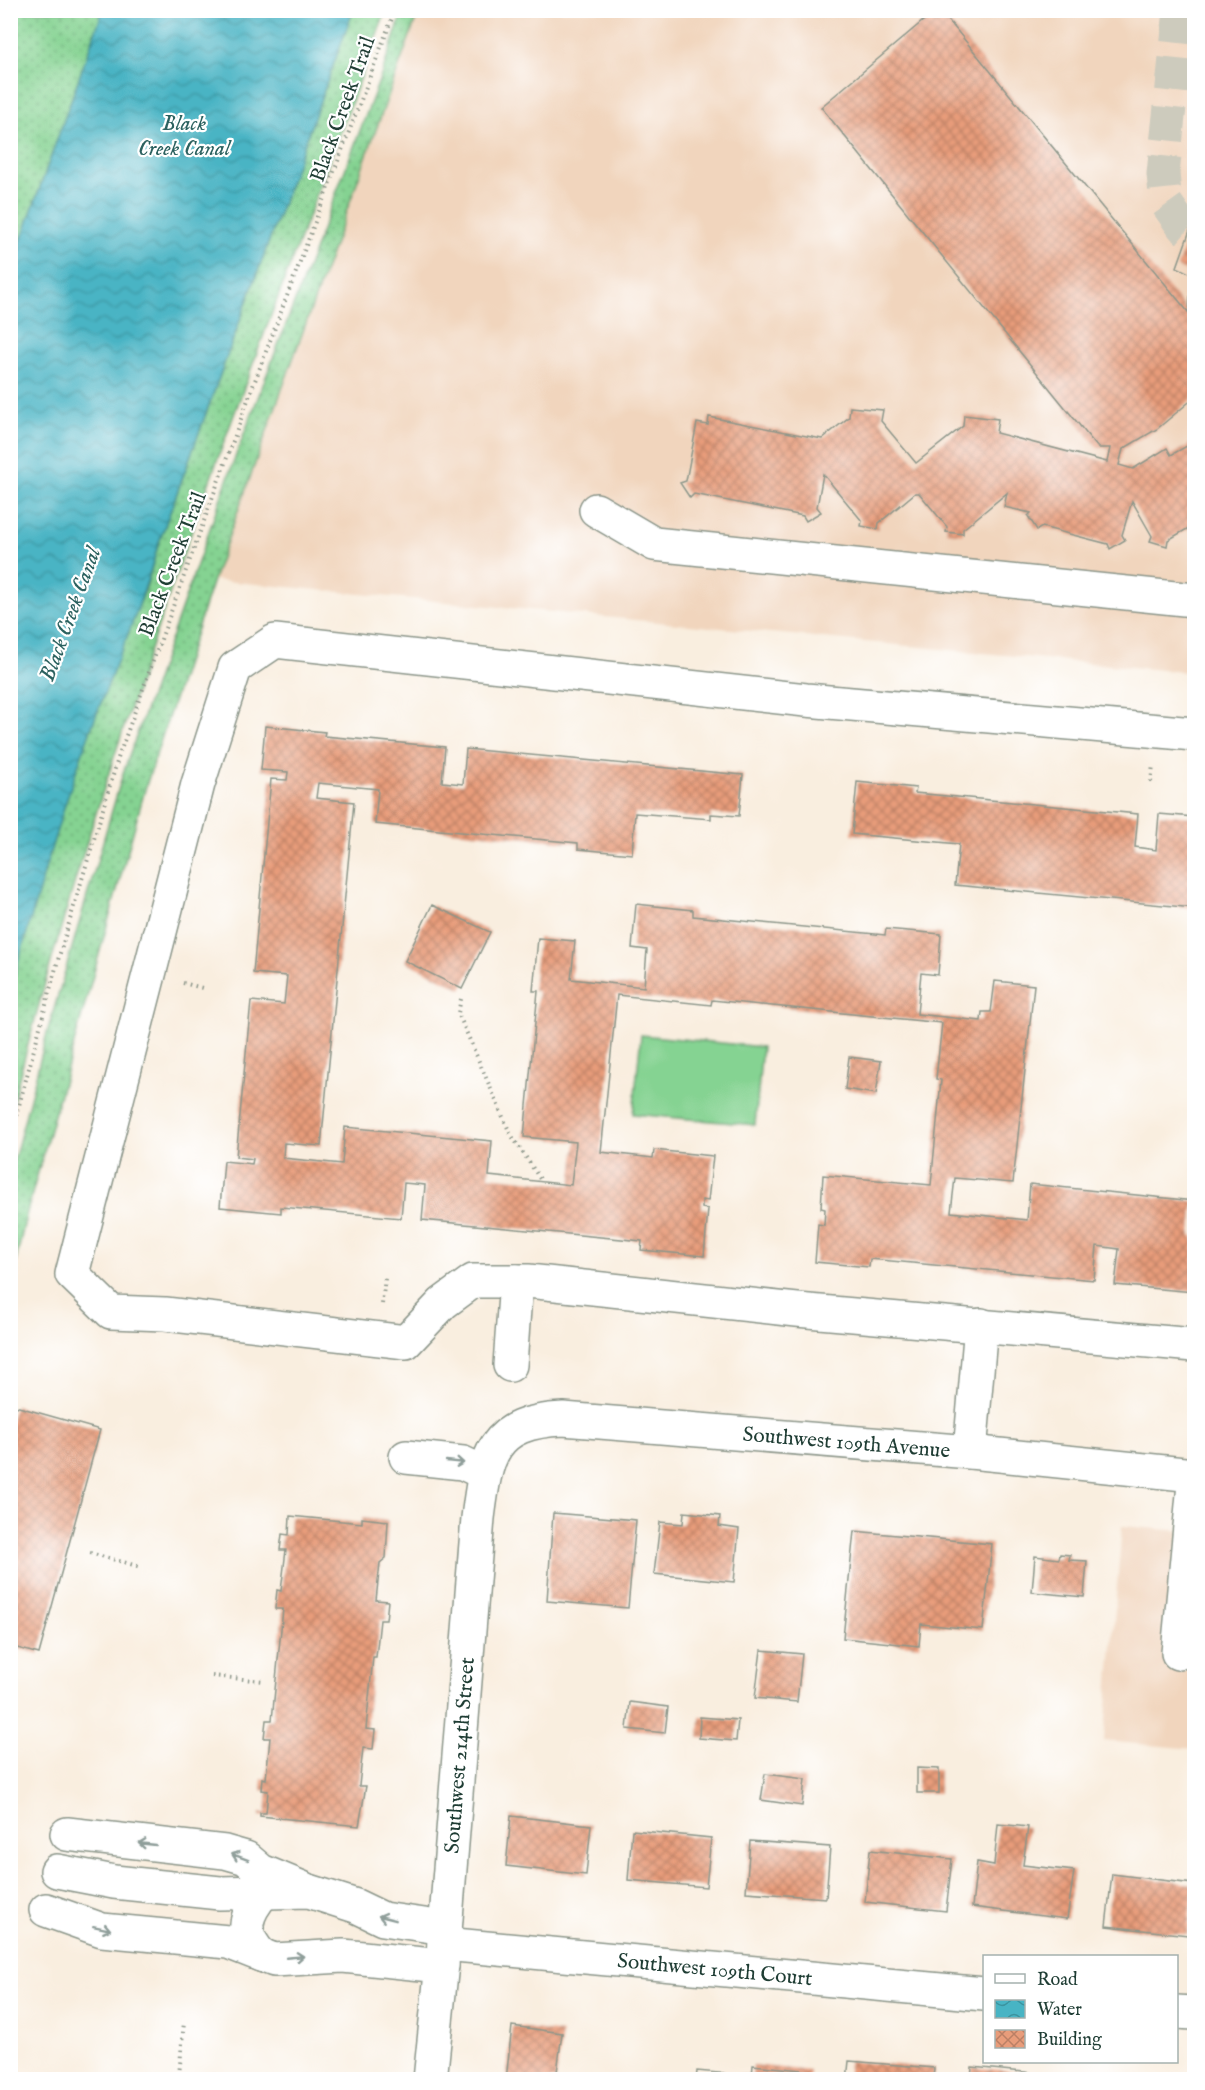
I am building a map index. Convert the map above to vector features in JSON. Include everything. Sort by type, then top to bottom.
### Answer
[{"type":"street","points":[[596,510],[654,544],[1194,600]]},
{"type":"street","points":[[1194,734],[796,699],[275,641],[235,668],[198,784],[72,1274],[111,1312],[165,1314],[406,1342],[443,1303],[473,1281],[516,1281],[789,1309],[1194,1345]]},
{"type":"street","points":[[510,1365],[516,1281]]},
{"type":"street","points":[[970,1452],[981,1325]]},
{"type":"street","name":"Southwest 109th Avenue","points":[[503,1439],[515,1429],[531,1422],[563,1419],[970,1452],[1194,1475]]},
{"type":"street","name":"Southwest 214th Street","points":[[430,2079],[444,1946],[484,1473],[492,1454],[503,1439]]},
{"type":"street","points":[[414,1458],[463,1463],[484,1473]]},
{"type":"street","points":[[1178,1653],[1192,1544],[1194,1484]]},
{"type":"street","points":[[68,1834],[225,1852],[246,1858],[261,1870],[309,1891],[356,1906],[444,1946]]},
{"type":"street","points":[[57,1871],[124,1883],[240,1894],[309,1891]]},
{"type":"street","points":[[261,1955],[249,1942],[247,1924],[250,1909],[263,1893]]},
{"type":"street","points":[[46,1910],[102,1930],[228,1942],[274,1959],[343,1956],[444,1946]]},
{"type":"street","name":"Southwest 109th Court","points":[[444,1946],[983,1994]]},
{"type":"street","points":[[1178,2012],[1194,2013]]},
{"type":"path","name":"Black Creek Trail","points":[[10,1139],[58,960],[127,733],[253,386],[395,10]]},
{"type":"path","points":[[461,999],[458,1013],[510,1133],[542,1182]]},
{"type":"path","points":[[90,1553],[141,1567]]},
{"type":"path","points":[[212,1676],[264,1681]]},
{"type":"path","points":[[179,2074],[184,2022]]},
{"type":"path","points":[[10,2076],[19,2079]]},
{"type":"shaded area","points":[[419,11],[1194,11],[1194,673],[213,580]]},
{"type":"shaded area","points":[[1122,1526],[1194,1532],[1194,1749],[1104,1741]]},
{"type":"green space","points":[[11,11],[103,11],[11,269]]},
{"type":"green space","points":[[353,11],[386,11],[183,555],[136,692],[49,970],[11,1110],[11,988],[47,856],[86,741],[147,585],[158,545]]},
{"type":"green space","points":[[403,11],[419,11],[213,580],[146,786],[27,1212],[11,1282],[11,1171],[47,1033],[123,773],[236,455],[382,73]]},
{"type":"green space","points":[[641,1035],[762,1047],[755,1125],[633,1114]]},
{"type":"water","name":"Black Creek Canal","points":[[103,10],[353,11],[158,545],[133,620],[75,773],[11,988],[11,269]]},
{"type":"building","points":[[936,10],[940,10],[1189,313],[1191,274],[1177,267],[1194,219],[1194,398],[1157,429],[1123,449],[1119,465],[1133,469],[1167,448],[1171,455],[1194,442],[1194,525],[1168,540],[1167,546],[1150,541],[1152,536],[1132,501],[1122,535],[1125,540],[1110,549],[1108,544],[1042,527],[1037,530],[1028,516],[1031,513],[1004,507],[1007,493],[963,529],[963,534],[946,532],[947,527],[919,493],[915,493],[879,523],[878,529],[861,526],[862,521],[823,474],[817,507],[821,512],[806,521],[803,516],[694,494],[690,498],[680,483],[686,481],[697,423],[708,425],[709,417],[822,439],[849,417],[850,407],[883,410],[881,421],[916,463],[963,426],[964,415],[998,419],[996,433],[1107,462],[1110,448],[1098,448],[821,107]]},
{"type":"building","points":[[265,726],[325,732],[324,736],[445,747],[442,782],[463,784],[466,749],[743,775],[739,816],[711,814],[711,819],[635,813],[632,854],[578,849],[578,843],[375,824],[378,789],[318,783],[316,798],[354,802],[321,1146],[284,1143],[283,1158],[342,1164],[345,1127],[492,1141],[489,1176],[571,1185],[576,1142],[524,1137],[538,991],[533,991],[538,938],[575,941],[571,979],[644,987],[647,950],[632,948],[636,904],[693,910],[693,916],[885,935],[886,929],[941,934],[938,975],[921,973],[917,1014],[981,1021],[982,1012],[991,1012],[995,981],[1034,985],[1013,1183],[955,1178],[951,1212],[1027,1220],[1030,1184],[1194,1201],[1191,1236],[1194,1237],[1194,1292],[1115,1285],[1119,1249],[1097,1246],[1094,1280],[870,1259],[869,1267],[815,1262],[818,1224],[824,1225],[825,1209],[821,1208],[823,1175],[931,1185],[941,1080],[936,1079],[942,1023],[712,1000],[711,1005],[617,995],[601,1152],[653,1158],[654,1150],[713,1156],[708,1201],[702,1200],[702,1208],[708,1209],[704,1256],[641,1250],[642,1241],[422,1220],[425,1185],[404,1183],[401,1218],[281,1207],[281,1213],[220,1207],[224,1161],[252,1164],[253,1159],[236,1157],[251,1001],[284,1004],[287,976],[253,973],[271,779],[287,780],[288,772],[261,770]]},
{"type":"building","points":[[857,782],[916,788],[915,793],[1138,814],[1135,847],[1156,850],[1159,814],[1194,817],[1194,908],[955,885],[959,844],[852,834]]},
{"type":"building","points":[[432,905],[490,932],[462,989],[405,961]]},
{"type":"building","points":[[849,1057],[881,1061],[876,1094],[845,1089]]},
{"type":"building","points":[[15,1406],[100,1430],[39,1654],[10,1646],[10,1423]]},
{"type":"building","points":[[684,1512],[720,1516],[719,1526],[739,1529],[734,1582],[654,1574],[660,1522],[683,1524]]},
{"type":"building","points":[[553,1513],[636,1520],[628,1608],[547,1601]]},
{"type":"building","points":[[290,1516],[362,1523],[362,1518],[388,1521],[386,1558],[380,1563],[376,1600],[388,1601],[386,1620],[380,1620],[376,1657],[373,1657],[366,1729],[375,1730],[373,1749],[363,1748],[359,1786],[366,1786],[359,1826],[260,1816],[260,1813],[266,1813],[268,1791],[261,1790],[262,1778],[266,1779],[270,1738],[264,1738],[266,1720],[272,1720],[283,1609],[275,1609],[277,1590],[281,1591],[286,1550],[280,1550],[282,1534],[289,1535]]},
{"type":"building","points":[[854,1531],[992,1544],[983,1630],[921,1624],[919,1646],[843,1638]]},
{"type":"building","points":[[1060,1554],[1070,1555],[1069,1560],[1087,1561],[1084,1597],[1032,1592],[1035,1556],[1059,1559]]},
{"type":"building","points":[[761,1650],[802,1654],[797,1702],[755,1698]]},
{"type":"building","points":[[630,1702],[668,1707],[665,1733],[627,1729]]},
{"type":"building","points":[[700,1717],[738,1720],[736,1741],[699,1738]]},
{"type":"building","points":[[917,1768],[939,1769],[939,1793],[917,1793]]},
{"type":"building","points":[[765,1774],[805,1779],[802,1806],[761,1800]]},
{"type":"building","points":[[511,1816],[591,1825],[586,1875],[506,1866]]},
{"type":"building","points":[[998,1824],[1028,1827],[1023,1865],[1074,1871],[1067,1919],[972,1907],[977,1862],[994,1865]]},
{"type":"building","points":[[632,1830],[711,1838],[706,1887],[628,1880]]},
{"type":"building","points":[[750,1841],[830,1847],[826,1898],[746,1892]]},
{"type":"building","points":[[870,1850],[952,1859],[946,1911],[865,1902]]},
{"type":"building","points":[[1112,1874],[1193,1884],[1188,1935],[1106,1926]]},
{"type":"building","points":[[512,2026],[562,2033],[556,2080],[506,2080]]},
{"type":"building","points":[[849,2061],[934,2068],[933,2080],[847,2080]]},
{"type":"building","points":[[753,2065],[810,2071],[809,2080],[696,2080],[697,2071],[752,2076]]},
{"type":"building","points":[[972,2067],[1064,2076],[1063,2080],[971,2080]]},
{"type":"tunnel","points":[[1180,10],[1163,174],[1166,203],[1183,227],[1194,236]]}]
